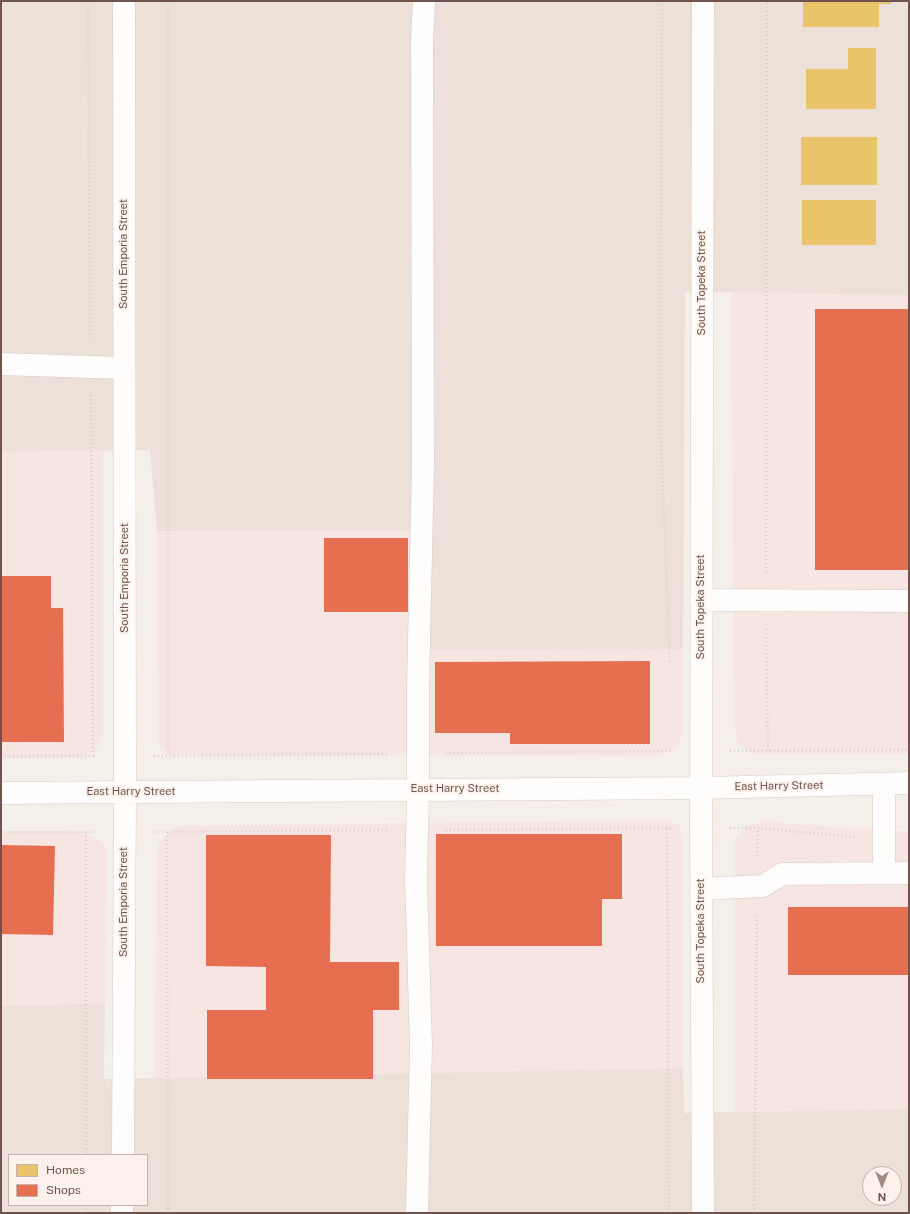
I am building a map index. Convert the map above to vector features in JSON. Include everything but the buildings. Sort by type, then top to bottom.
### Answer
[{"type":"street","name":"South Emporia Street","points":[[123,1154],[125,792],[124,1]]},
{"type":"street","points":[[417,1213],[421,1045],[416,880],[418,678],[423,465],[422,40],[424,1]]},
{"type":"street","name":"South Topeka Street","points":[[702,1],[701,888],[703,1213]]},
{"type":"street","points":[[1,364],[124,368]]},
{"type":"street","points":[[701,600],[909,601]]},
{"type":"street","name":"East Harry Street","points":[[1,794],[701,788],[909,783]]},
{"type":"street","points":[[884,784],[884,873]]},
{"type":"street","points":[[701,888],[763,886],[782,874],[909,873]]},
{"type":"path","points":[[168,1],[168,756]]},
{"type":"path","points":[[662,1],[660,418],[670,664]]},
{"type":"path","points":[[766,1],[766,600],[768,751]]},
{"type":"path","points":[[1,757],[674,751],[674,744]]},
{"type":"path","points":[[701,751],[909,750]]},
{"type":"path","points":[[1,832],[758,828],[884,840]]},
{"type":"path","points":[[754,1213],[758,828]]},
{"type":"path","points":[[667,829],[669,1213]]},
{"type":"path","points":[[167,831],[168,1213]]},
{"type":"path","points":[[86,832],[86,1154]]},
{"type":"shaded area","points":[[1,1],[909,1],[909,295],[685,292],[683,649],[419,650],[419,531],[157,531],[150,450],[1,452]]},
{"type":"shaded area","points":[[731,292],[909,295],[909,754],[753,754],[738,743],[734,723]]},
{"type":"shaded area","points":[[103,450],[103,735],[95,752],[79,756],[1,757],[1,452]]},
{"type":"shaded area","points":[[157,531],[419,531],[419,650],[683,649],[683,735],[676,748],[660,756],[171,755],[158,745]]},
{"type":"shaded area","points":[[667,820],[678,824],[683,837],[683,1068],[155,1078],[157,857],[159,842],[176,826]]},
{"type":"shaded area","points":[[767,820],[792,824],[909,832],[909,1109],[735,1112],[735,840],[746,826]]},
{"type":"shaded area","points":[[1,831],[84,832],[100,840],[107,850],[105,1003],[1,1006]]},
{"type":"shaded area","points":[[105,1003],[104,1079],[683,1068],[684,1113],[909,1109],[909,1213],[1,1213],[1,1006]]}]
